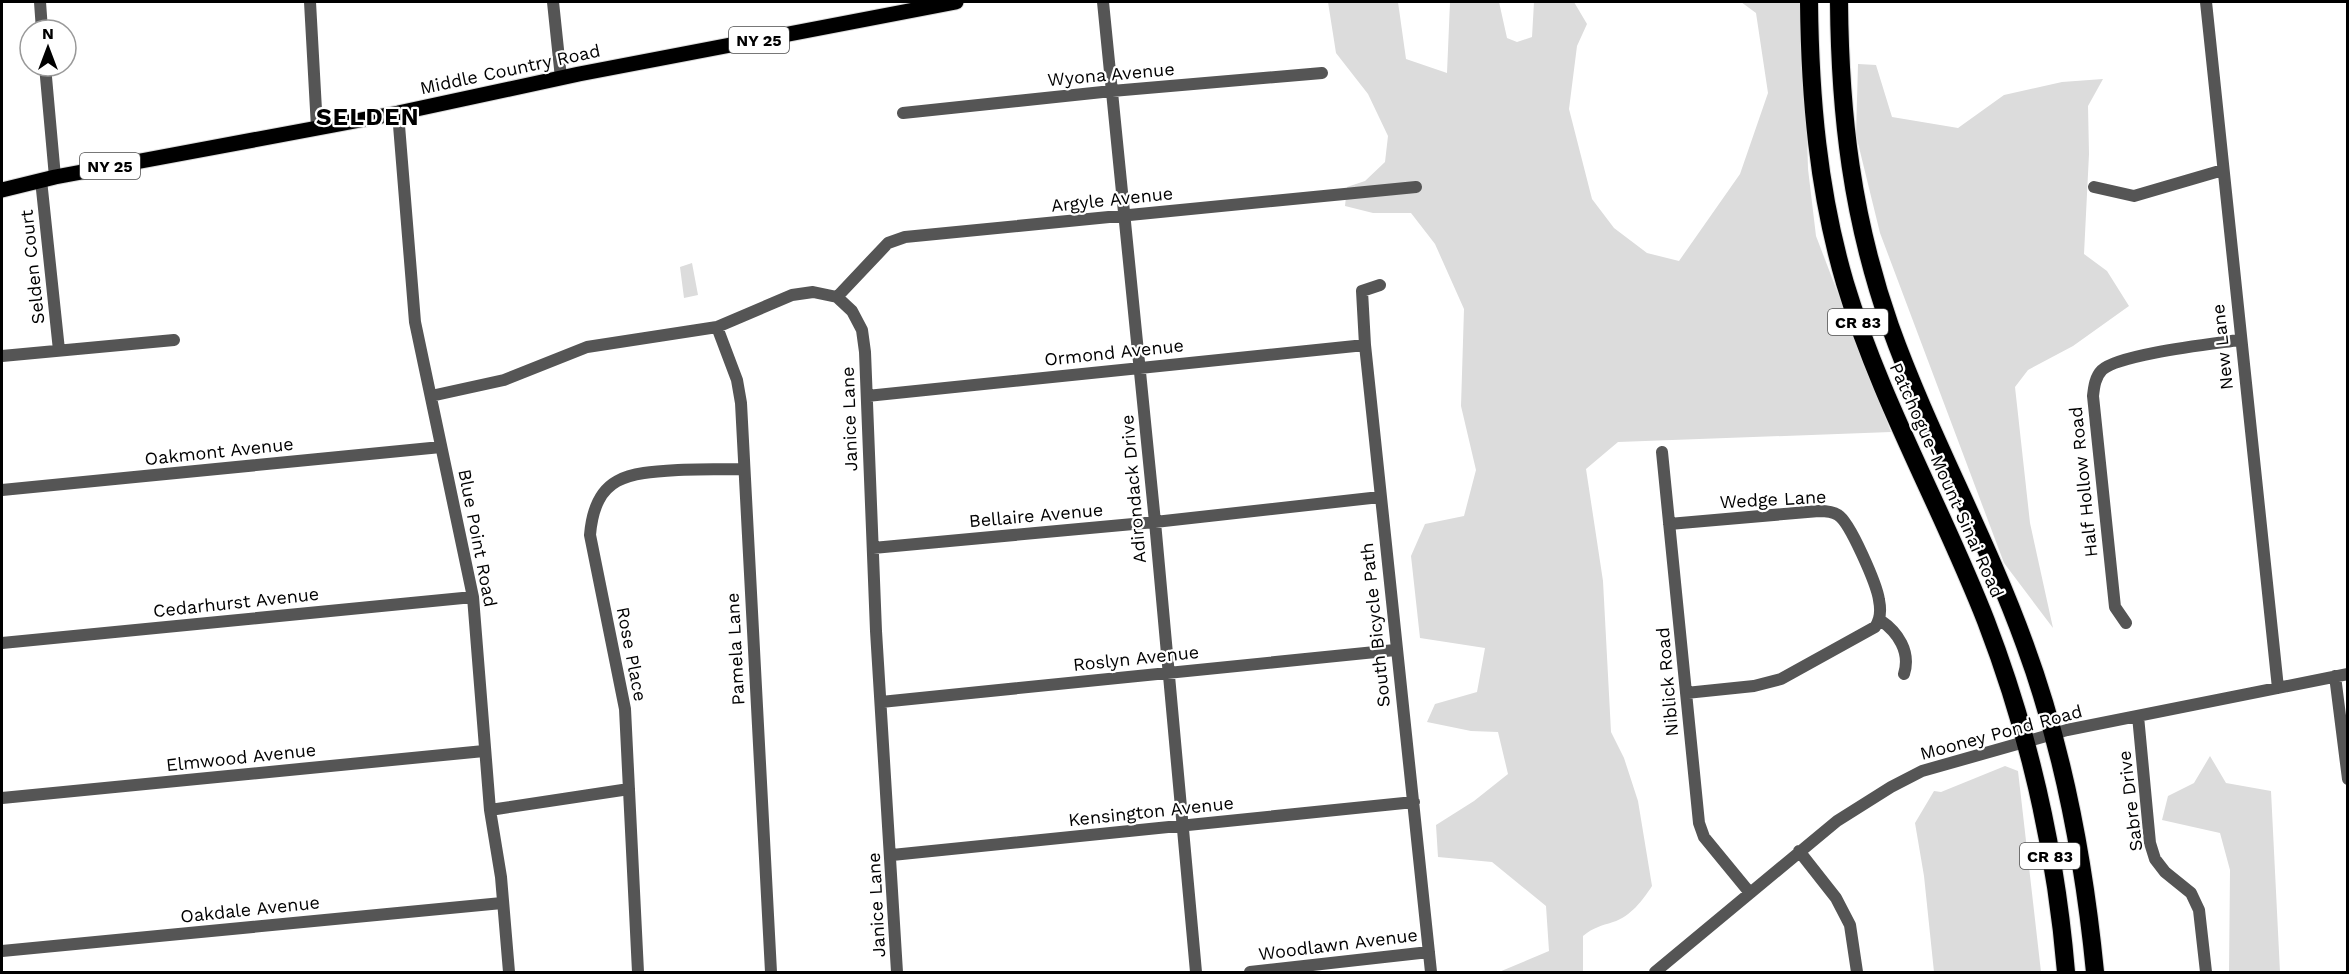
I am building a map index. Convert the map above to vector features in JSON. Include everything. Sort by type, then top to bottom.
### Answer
[{"type":"highway","name":"Patchogue-Mount Sinai Road","points":[[1809,2],[1812,93],[1818,155],[1831,230],[1845,283],[1879,375],[1986,621],[2025,742],[2052,864],[2066,972]]},
{"type":"highway","name":"Patchogue-Mount Sinai Road","points":[[1839,2],[1841,87],[1846,145],[1869,258],[1902,358],[2014,614],[2054,734],[2080,851],[2095,972]]},
{"type":"main road","name":"Middle Country Road","points":[[2,190],[48,178],[399,113],[561,78],[956,2]]},
{"type":"street","points":[[40,2],[41,18]]},
{"type":"street","points":[[310,2],[317,128]]},
{"type":"street","points":[[554,2],[561,78]]},
{"type":"street","name":"Adirondack Drive","points":[[1103,2],[1155,522],[1196,972]]},
{"type":"street","name":"New Lane","points":[[2206,2],[2239,339],[2278,688]]},
{"type":"street","name":"Wyona Avenue","points":[[903,113],[1112,91],[1322,73]]},
{"type":"street","name":"Selden Court","points":[[45,78],[48,178],[58,350]]},
{"type":"street","name":"Blue Point Road","points":[[399,113],[415,322],[473,597],[484,751],[490,810],[501,877],[509,972]]},
{"type":"street","points":[[2094,187],[2134,196],[2223,170]]},
{"type":"street","name":"Argyle Avenue","points":[[837,297],[888,243],[906,237],[1416,187]]},
{"type":"street","name":"South Bicycle Path","points":[[1380,285],[1362,291],[1365,345],[1395,650],[1414,802],[1431,972]]},
{"type":"street","points":[[431,396],[504,380],[587,347],[717,327],[792,295],[813,292],[837,297]]},
{"type":"street","name":"Janice Lane","points":[[837,297],[852,311],[862,330],[897,972]]},
{"type":"street","name":"Pamela Lane","points":[[717,327],[737,380],[741,403],[771,972]]},
{"type":"street","points":[[2,356],[174,339]]},
{"type":"street","name":"Half Hollow Road","points":[[2126,623],[2115,607],[2106,544],[2092,396],[2097,377],[2103,369],[2121,360],[2239,339]]},
{"type":"street","name":"Ormond Avenue","points":[[867,396],[1365,345]]},
{"type":"street","name":"Oakmont Avenue","points":[[2,490],[441,447]]},
{"type":"street","name":"Niblick Road","points":[[1662,452],[1699,823],[1704,837],[1750,893]]},
{"type":"street","name":"Rose Place","points":[[638,972],[625,709],[591,535],[595,507],[614,482],[635,472],[743,468]]},
{"type":"street","name":"Bellaire Avenue","points":[[873,548],[1155,522],[1380,497]]},
{"type":"street","name":"Wedge Lane","points":[[1669,524],[1819,511],[1837,515],[1843,520],[1861,555],[1879,597],[1880,620]]},
{"type":"street","name":"Cedarhurst Avenue","points":[[2,643],[473,597]]},
{"type":"street","points":[[1686,693],[1754,686],[1781,679],[1864,635],[1880,620],[1900,639],[1907,662],[1904,674]]},
{"type":"street","name":"Roslyn Avenue","points":[[881,702],[1395,650]]},
{"type":"street","points":[[2341,675],[2348,779]]},
{"type":"street","name":"Mooney Pond Road","points":[[1654,972],[1798,851],[1856,808],[1906,779],[1958,759],[2054,734],[2341,675]]},
{"type":"street","name":"Sabre Drive","points":[[2138,716],[2150,843],[2155,859],[2165,872],[2191,893],[2199,910],[2206,972]]},
{"type":"street","name":"Elmwood Avenue","points":[[2,798],[484,751]]},
{"type":"street","points":[[490,810],[629,789]]},
{"type":"street","name":"Kensington Avenue","points":[[892,855],[1414,802]]},
{"type":"street","points":[[1798,851],[1836,898],[1850,925],[1857,972]]},
{"type":"street","name":"Oakdale Avenue","points":[[2,951],[502,903]]},
{"type":"street","name":"Woodlawn Avenue","points":[[1250,972],[1429,952]]},
{"type":"shaded area","points":[[1328,2],[1398,2],[1406,59],[1447,73],[1450,2],[1499,2],[1507,38],[1517,42],[1532,37],[1534,2],[1574,2],[1587,24],[1577,46],[1569,109],[1592,199],[1614,228],[1647,253],[1679,261],[1740,174],[1768,93],[1756,13],[1741,2],[1803,2],[1808,169],[1816,236],[1891,432],[1618,442],[1586,469],[1603,581],[1611,732],[1624,758],[1638,801],[1652,886],[1625,916],[1583,936],[1583,972],[1499,972],[1549,951],[1546,906],[1492,862],[1438,857],[1436,825],[1474,801],[1508,774],[1498,732],[1471,731],[1427,722],[1435,704],[1477,692],[1485,648],[1420,638],[1411,556],[1425,524],[1464,516],[1476,470],[1461,406],[1464,309],[1435,244],[1411,213],[1373,213],[1345,206],[1347,187],[1365,181],[1385,162],[1388,136],[1368,94],[1336,53]]},
{"type":"shaded area","points":[[1858,64],[1876,65],[1892,117],[1958,128],[2004,95],[2062,82],[2103,79],[2088,106],[2089,154],[2084,254],[2107,271],[2129,306],[2073,346],[2028,370],[2015,387],[2030,523],[2053,628],[2004,563],[1880,233],[1856,135]]},
{"type":"shaded area","points":[[692,263],[698,295],[684,298],[680,267]]},
{"type":"shaded area","points":[[2210,756],[2226,783],[2271,791],[2280,972],[2229,972],[2230,870],[2220,833],[2162,820],[2168,796],[2194,783]]},
{"type":"shaded area","points":[[2005,766],[2018,771],[2041,972],[1934,972],[1924,876],[1915,823],[1934,791],[1941,792]]},
{"type":"district","name":"SELDEN","points":[[368,117]]}]
